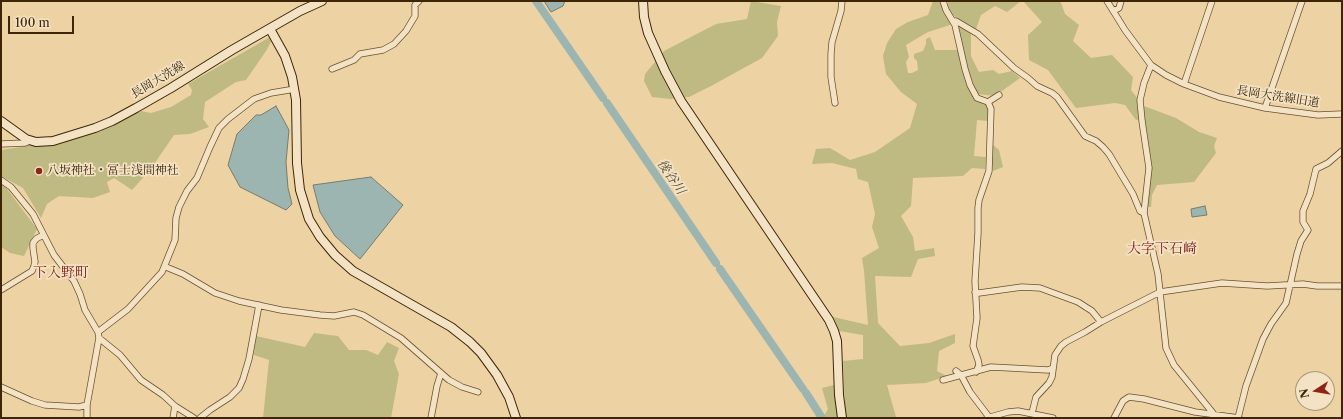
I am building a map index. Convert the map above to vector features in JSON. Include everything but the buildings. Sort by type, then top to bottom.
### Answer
[{"type":"street","name":"長岡大洗線","points":[[1,121],[13,131],[36,142],[54,141],[112,121],[300,11],[322,1]]},
{"type":"street","points":[[332,69],[354,60],[360,54],[383,50],[394,44],[406,31],[415,16],[418,1]]},
{"type":"street","points":[[643,1],[644,17],[648,33],[665,71],[681,101],[829,320],[837,341],[839,395],[842,418]]},
{"type":"street","points":[[835,103],[831,77],[831,54],[832,42],[841,11],[842,1]]},
{"type":"street","points":[[943,1],[958,33],[965,69],[970,85],[977,98],[988,102]]},
{"type":"street","name":"長岡大洗線旧道","points":[[1107,1],[1125,30],[1151,65],[1162,73],[1184,84],[1219,97],[1265,108],[1318,115],[1342,114]]},
{"type":"street","points":[[1113,11],[1119,8],[1121,1]]},
{"type":"street","points":[[1184,84],[1212,1]]},
{"type":"street","points":[[1265,108],[1302,1]]},
{"type":"street","points":[[953,21],[956,21],[978,34],[1014,68],[1037,86],[1057,97],[1085,136],[1104,147],[1133,194],[1140,211],[1144,213]]},
{"type":"street","points":[[270,29],[288,65],[295,89],[297,163],[300,190],[309,219],[320,237],[334,255],[353,271],[452,327],[470,342],[481,353],[497,375],[509,397],[516,418]]},
{"type":"street","points":[[1151,65],[1144,83],[1140,100],[1149,168],[1144,213],[1155,257],[1160,292],[1164,342],[1169,357],[1216,416]]},
{"type":"street","points":[[98,332],[128,309],[155,281],[166,267],[175,240],[176,218],[181,203],[187,191],[197,178],[220,128],[228,119],[254,99],[271,93],[295,89]]},
{"type":"street","points":[[988,102],[999,94]]},
{"type":"street","points":[[976,372],[979,365],[973,346],[977,318],[975,264],[979,200],[990,166],[990,109],[988,102]]},
{"type":"street","points":[[1,144],[25,143],[30,140]]},
{"type":"street","points":[[1114,418],[1124,401],[1129,397],[1144,399],[1195,412],[1238,418],[1246,386],[1263,339],[1271,324],[1286,303],[1301,241],[1308,230],[1303,222],[1303,211],[1310,194],[1316,170],[1328,163],[1342,151]]},
{"type":"street","points":[[1,180],[11,187],[26,204],[38,223],[54,255],[74,281],[85,310],[98,332],[99,338],[87,405],[87,418]]},
{"type":"street","points":[[1,290],[32,271],[35,262],[33,243],[36,239],[43,235]]},
{"type":"street","points":[[166,267],[183,274],[215,293],[239,301],[281,310],[320,315],[334,316],[354,312],[359,314],[401,338],[455,384],[478,392]]},
{"type":"street","points":[[1032,413],[1036,397],[1052,377],[1055,355],[1061,346],[1101,322],[1114,317],[1160,292],[1222,283],[1267,286],[1290,286],[1303,284],[1318,286],[1342,286]]},
{"type":"street","points":[[975,292],[979,293],[1022,287],[1040,288],[1070,298],[1082,304],[1092,311],[1101,322]]},
{"type":"street","points":[[200,418],[230,397],[239,388],[249,359],[259,305]]},
{"type":"street","points":[[99,338],[120,355],[141,380],[163,395],[175,406],[194,418]]},
{"type":"street","points":[[943,380],[958,373],[976,372],[991,367],[1048,370],[1053,368]]},
{"type":"street","points":[[431,418],[436,386],[441,373]]},
{"type":"street","points":[[958,373],[988,417],[1018,411],[1053,418]]},
{"type":"street","points":[[1,387],[32,401],[45,405],[79,407],[87,405]]},
{"type":"street","points":[[173,418],[175,406]]},
{"type":"shaded area","points":[[751,1],[781,6],[777,22],[778,36],[762,58],[689,97],[670,99],[652,97],[644,81],[645,74],[664,51],[716,24],[747,19]]},
{"type":"shaded area","points":[[933,1],[942,1],[953,24],[928,32],[906,45],[909,57],[906,62],[908,73],[918,70],[917,61],[914,58],[914,54],[923,51],[926,44],[926,39],[930,37],[935,50],[958,50],[974,95],[989,106],[988,121],[977,120],[974,156],[986,157],[985,169],[972,168],[963,176],[913,178],[911,206],[901,216],[913,237],[915,251],[934,248],[935,256],[918,259],[911,277],[875,276],[878,323],[900,346],[929,343],[955,334],[955,343],[939,351],[937,371],[947,376],[926,383],[887,385],[896,417],[846,418],[843,361],[863,359],[863,335],[839,331],[833,317],[868,325],[862,258],[879,248],[872,227],[875,214],[868,182],[858,179],[856,169],[832,163],[812,164],[816,149],[830,148],[850,160],[875,152],[910,128],[917,104],[901,92],[886,74],[883,56],[887,43],[896,29],[908,22],[928,15]]},
{"type":"shaded area","points":[[948,1],[1021,1],[1007,12],[995,6],[981,15],[976,29],[949,13]]},
{"type":"shaded area","points":[[1023,1],[1059,1],[1061,3],[1065,14],[1079,25],[1073,41],[1091,58],[1112,55],[1133,77],[1131,90],[1138,99],[1140,119],[1136,120],[1125,105],[1115,103],[1076,108],[1048,70],[1029,60],[1028,35],[1042,22]]},
{"type":"shaded area","points":[[958,24],[971,32],[971,56],[979,72],[993,70],[999,74],[1012,71],[1020,78],[995,96],[978,94],[967,69]]},
{"type":"shaded area","points":[[270,37],[271,42],[266,51],[246,80],[236,82],[205,102],[203,119],[209,127],[190,134],[174,135],[150,170],[132,190],[114,178],[107,182],[110,192],[93,198],[59,196],[47,204],[41,218],[23,188],[1,176],[1,150],[21,147],[28,144],[40,146],[60,144],[106,128],[141,111],[151,113],[171,107],[191,95],[192,90],[188,84]]},
{"type":"shaded area","points":[[1144,106],[1176,118],[1199,132],[1217,138],[1214,146],[1216,153],[1194,182],[1157,185],[1152,195],[1151,207],[1147,207],[1151,177],[1150,156],[1143,121]]},
{"type":"shaded area","points":[[993,145],[999,150],[1003,167],[993,171],[991,155]]},
{"type":"shaded area","points":[[1,184],[4,185],[37,229],[24,256],[10,253],[1,247]]},
{"type":"shaded area","points":[[314,333],[338,336],[349,350],[366,350],[378,355],[387,342],[399,348],[394,361],[399,374],[391,418],[263,418],[269,360],[254,355],[256,336],[305,347]]},
{"type":"shaded area","points":[[834,385],[839,418],[825,418],[824,416],[828,409],[822,388]]},
{"type":"water","points":[[544,1],[565,1],[563,6],[551,12]]},
{"type":"water","points":[[276,106],[289,130],[286,162],[288,188],[292,204],[286,210],[240,187],[228,165],[237,134],[256,115],[261,115]]},
{"type":"water","points":[[371,177],[403,205],[360,259],[335,236],[320,212],[313,185]]},
{"type":"water","points":[[1205,206],[1207,215],[1192,217],[1191,209]]},
{"type":"waterway","name":"後谷川","points":[[536,1],[603,98]]},
{"type":"waterway","name":"後谷川","points":[[607,103],[716,263]]},
{"type":"waterway","name":"後谷川","points":[[720,269],[803,389]]},
{"type":"waterway","name":"後谷川","points":[[806,393],[822,418]]},
{"type":"place","name":"八坂神社・冨士浅間神社","points":[[39,171]]},
{"type":"district","name":"大字下石崎","points":[[1162,249]]},
{"type":"district","name":"下入野町","points":[[61,273]]}]
